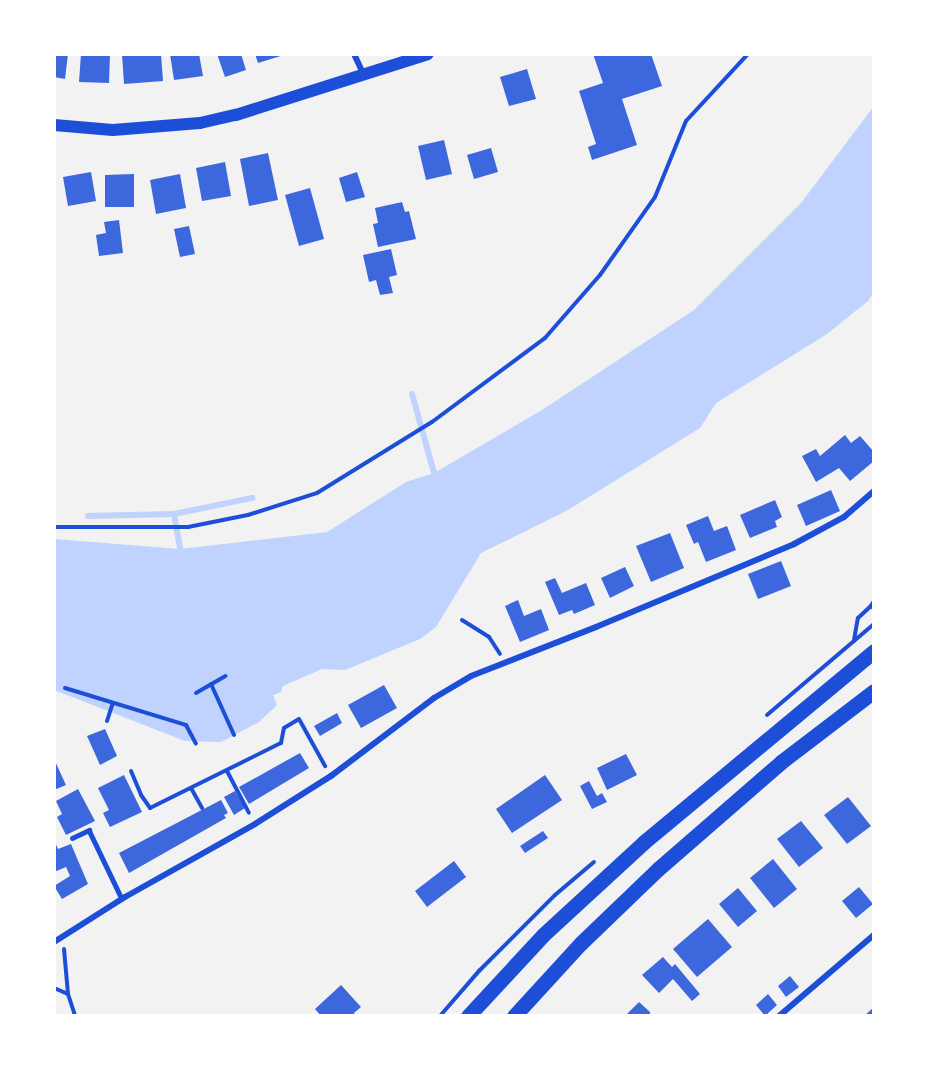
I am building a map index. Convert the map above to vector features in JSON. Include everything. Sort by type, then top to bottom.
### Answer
[{"type":"main road","points":[[54,125],[113,130],[201,123],[236,116],[428,54]]},
{"type":"main road","points":[[468,1016],[543,935],[636,849],[874,651]]},
{"type":"main road","points":[[514,1016],[580,944],[658,869],[781,762],[874,691]]},
{"type":"street","points":[[354,54],[364,75]]},
{"type":"street","points":[[54,942],[122,899],[255,824],[322,782],[434,698],[471,676],[794,544],[844,517],[874,491]]},
{"type":"street","points":[[779,1016],[874,935]]},
{"type":"lane","points":[[72,838],[89,830],[122,899]]},
{"type":"path","points":[[54,527],[188,527],[248,515],[317,493],[432,422],[545,338],[600,275],[655,197],[686,121],[748,54]]},
{"type":"path","points":[[854,640],[858,618],[872,607],[874,601]]},
{"type":"path","points":[[462,620],[489,637],[506,662]]},
{"type":"path","points":[[196,693],[226,676]]},
{"type":"path","points":[[211,684],[234,735]]},
{"type":"path","points":[[65,688],[186,725],[196,744]]},
{"type":"path","points":[[106,721],[113,702]]},
{"type":"path","points":[[131,771],[141,795],[150,808],[281,743],[284,728],[298,719],[325,765]]},
{"type":"path","points":[[227,771],[248,810]]},
{"type":"path","points":[[191,789],[202,808]]},
{"type":"path","points":[[63,937],[68,994],[75,1016]]},
{"type":"path","points":[[54,988],[68,994]]},
{"type":"water","points":[[874,106],[874,292],[868,301],[827,334],[716,403],[700,428],[568,510],[481,553],[436,627],[420,639],[345,670],[322,669],[283,686],[281,692],[273,695],[277,705],[259,722],[221,742],[185,741],[54,690],[54,539],[180,549],[327,532],[406,482],[434,473],[542,410],[694,310],[801,203]]},
{"type":"building","points":[[54,54],[68,54],[65,79],[54,77]]},
{"type":"building","points":[[81,54],[110,54],[109,83],[79,82]]},
{"type":"building","points":[[122,54],[161,54],[163,81],[124,84]]},
{"type":"building","points":[[170,54],[199,54],[203,76],[174,80]]},
{"type":"building","points":[[217,54],[241,54],[246,70],[225,77]]},
{"type":"building","points":[[255,54],[284,54],[284,55],[258,63]]},
{"type":"building","points":[[593,54],[651,54],[662,86],[622,99],[637,145],[592,160],[588,147],[596,144],[579,91],[603,83]]},
{"type":"building","points":[[527,69],[536,99],[509,106],[500,77]]},
{"type":"building","points":[[444,140],[452,174],[426,180],[418,146]]},
{"type":"building","points":[[491,148],[498,172],[474,179],[467,155]]},
{"type":"building","points":[[268,153],[278,200],[249,206],[240,159]]},
{"type":"building","points":[[225,162],[231,196],[202,201],[196,168]]},
{"type":"building","points":[[91,172],[96,201],[68,206],[63,177]]},
{"type":"building","points":[[357,172],[365,197],[346,202],[339,178]]},
{"type":"building","points":[[134,174],[134,207],[105,207],[105,175]]},
{"type":"building","points":[[180,174],[186,208],[156,214],[150,180]]},
{"type":"building","points":[[310,188],[324,239],[299,246],[285,195]]},
{"type":"building","points":[[402,202],[405,212],[409,211],[416,239],[378,247],[373,224],[378,223],[375,208]]},
{"type":"building","points":[[119,220],[123,253],[99,256],[96,235],[106,233],[104,222]]},
{"type":"building","points":[[189,226],[195,254],[180,257],[174,229]]},
{"type":"building","points":[[391,249],[397,275],[389,277],[393,293],[380,295],[376,280],[369,282],[363,255]]},
{"type":"building","points":[[845,435],[851,443],[860,436],[874,452],[874,461],[850,481],[839,468],[816,482],[802,456],[816,449],[820,456]]},
{"type":"building","points":[[831,490],[840,511],[806,526],[797,505]]},
{"type":"building","points":[[775,500],[782,517],[775,521],[777,527],[750,538],[740,515]]},
{"type":"building","points":[[708,516],[714,531],[727,526],[736,550],[706,562],[698,542],[694,544],[686,525]]},
{"type":"building","points":[[670,533],[684,568],[651,582],[636,546]]},
{"type":"building","points":[[781,561],[791,586],[758,599],[748,574]]},
{"type":"building","points":[[625,567],[634,586],[610,598],[601,578]]},
{"type":"building","points":[[555,578],[562,593],[586,583],[595,605],[574,614],[572,610],[559,615],[545,582]]},
{"type":"building","points":[[518,600],[524,616],[541,609],[549,630],[520,642],[505,606]]},
{"type":"building","points":[[384,685],[397,708],[361,728],[348,705]]},
{"type":"building","points":[[337,713],[342,723],[320,736],[314,726]]},
{"type":"building","points":[[105,729],[117,756],[100,765],[87,736]]},
{"type":"building","points":[[300,753],[309,768],[249,804],[239,787]]},
{"type":"building","points":[[626,754],[637,775],[607,790],[597,768]]},
{"type":"building","points":[[54,759],[66,785],[54,790]]},
{"type":"building","points":[[124,775],[142,812],[110,827],[103,813],[109,810],[98,788]]},
{"type":"building","points":[[545,775],[562,800],[512,833],[496,809]]},
{"type":"building","points":[[589,781],[597,796],[602,793],[607,802],[592,809],[580,786]]},
{"type":"building","points":[[78,789],[95,821],[66,835],[57,817],[62,814],[56,801]]},
{"type":"building","points":[[235,791],[245,808],[234,815],[224,797]]},
{"type":"building","points":[[848,797],[871,826],[847,844],[824,815]]},
{"type":"building","points":[[221,800],[228,813],[224,815],[226,818],[129,873],[119,853]]},
{"type":"building","points":[[801,821],[823,848],[799,867],[777,839]]},
{"type":"building","points":[[543,831],[548,838],[525,853],[520,846]]},
{"type":"building","points":[[54,840],[58,849],[71,844],[88,884],[62,899],[54,886],[70,876],[66,867],[54,872]]},
{"type":"building","points":[[773,859],[797,889],[774,908],[750,878]]},
{"type":"building","points":[[454,861],[466,877],[427,907],[415,891]]},
{"type":"building","points":[[859,887],[873,904],[856,918],[842,901]]},
{"type":"building","points":[[738,888],[757,911],[738,927],[719,904]]},
{"type":"building","points":[[708,919],[732,947],[697,977],[673,949]]},
{"type":"building","points":[[663,957],[672,967],[675,964],[700,994],[692,1001],[673,979],[659,993],[642,975]]},
{"type":"building","points":[[790,976],[799,987],[786,997],[778,986]]},
{"type":"building","points":[[341,985],[361,1007],[354,1013],[356,1016],[321,1016],[315,1009]]},
{"type":"building","points":[[768,994],[777,1005],[765,1016],[756,1005]]},
{"type":"building","points":[[639,1002],[650,1012],[650,1016],[625,1016]]},
{"type":"building","points":[[873,1008],[874,1016],[864,1016]]},
{"type":"waterway","points":[[412,394],[434,473]]},
{"type":"waterway","points":[[88,516],[174,514],[252,498]]},
{"type":"waterway","points":[[174,514],[180,549]]}]
